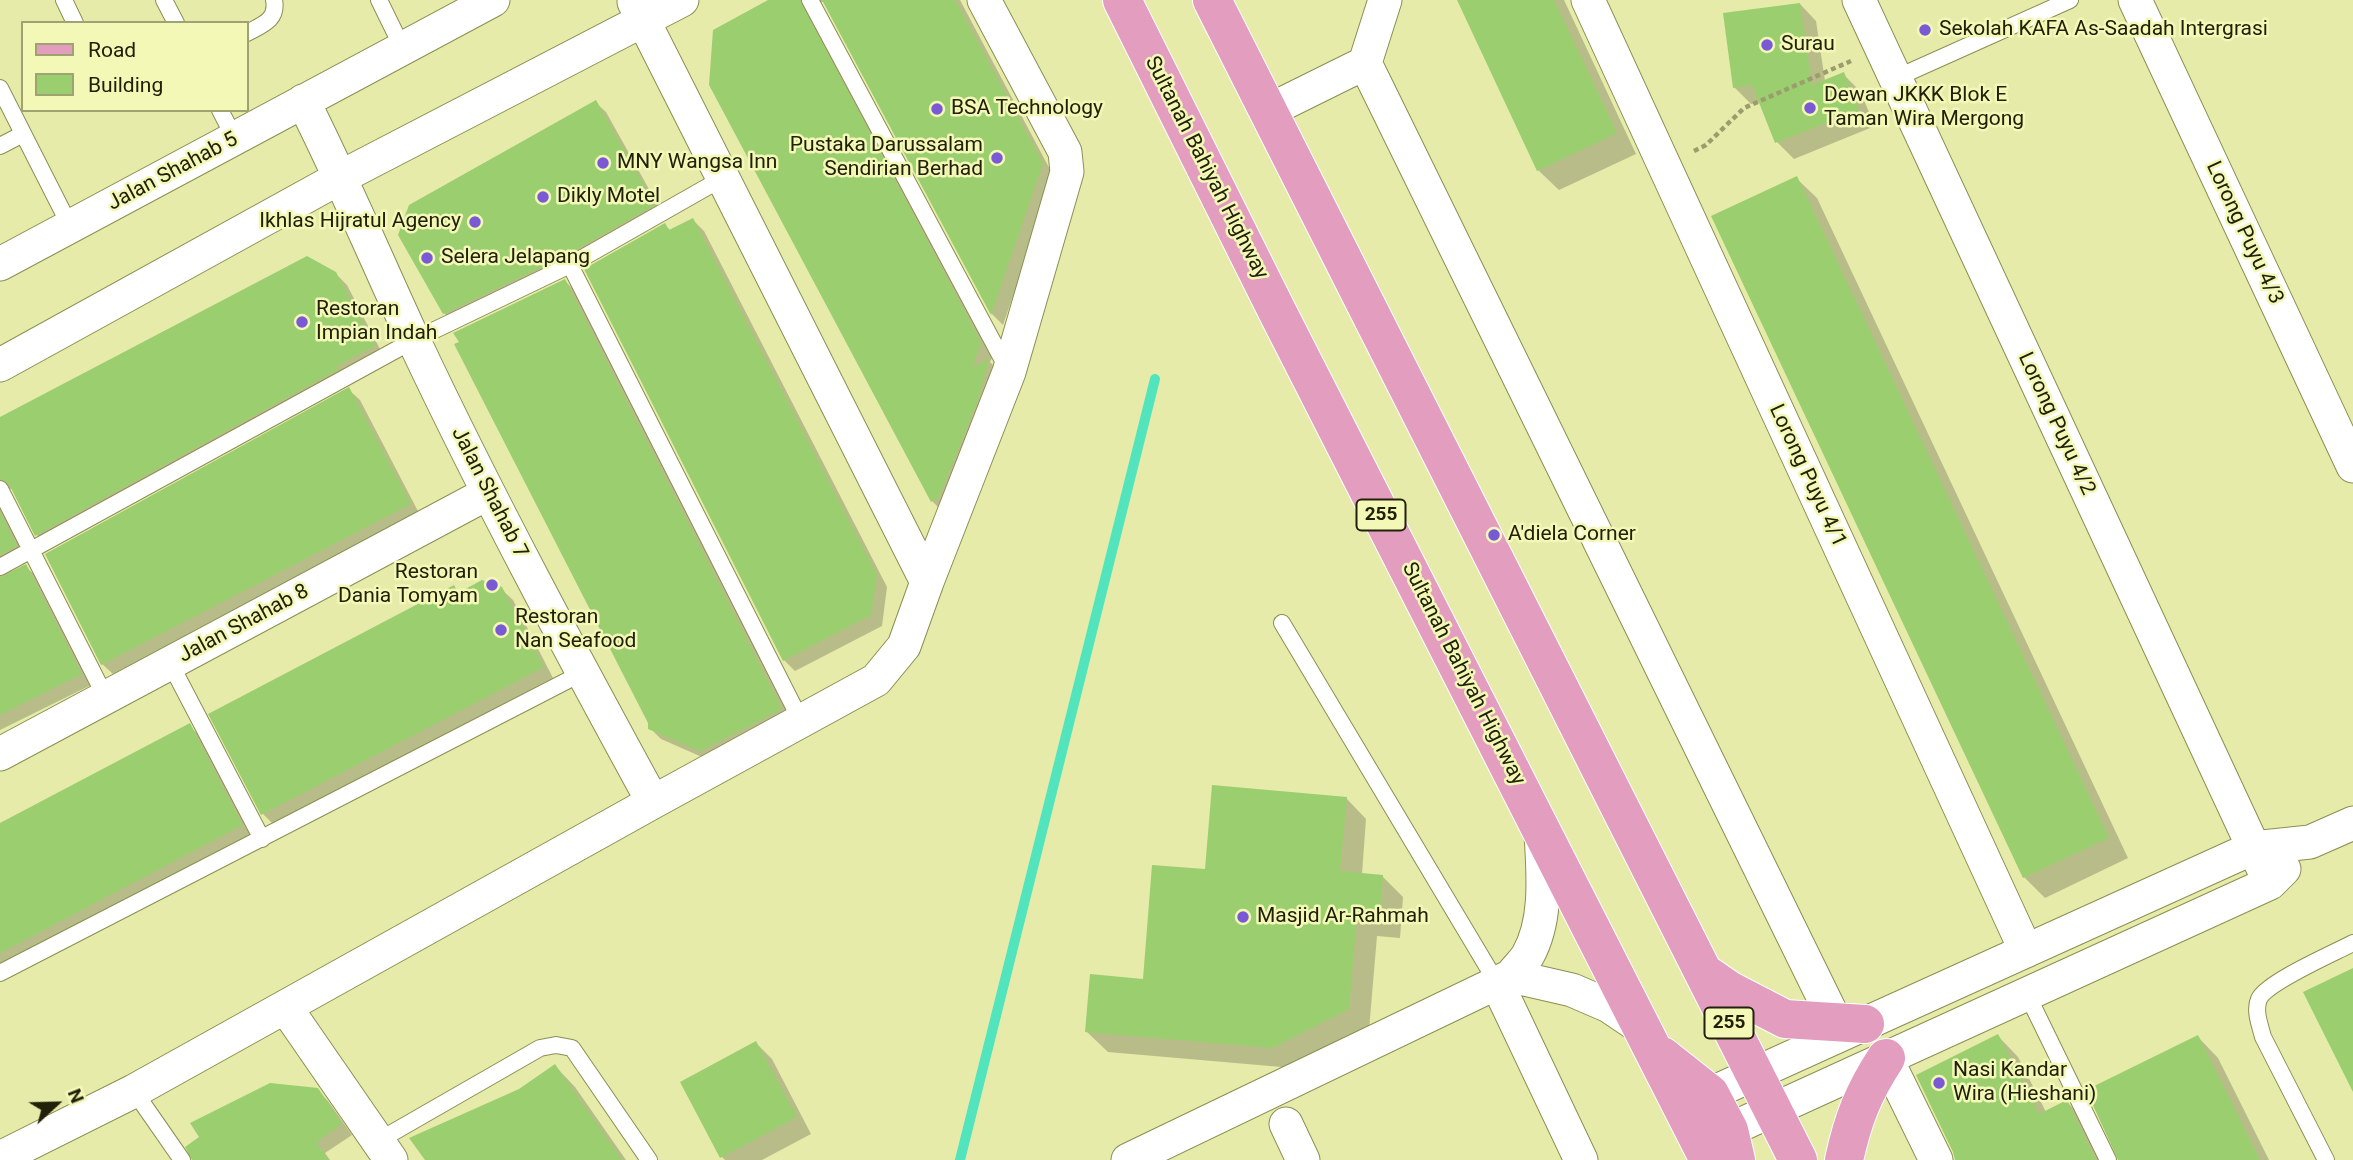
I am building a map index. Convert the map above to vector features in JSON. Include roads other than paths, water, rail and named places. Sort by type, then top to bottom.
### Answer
[{"type":"main road","name":"Sultanah Bahiyah Highway","points":[[1122,0],[1278,313],[1648,1038],[1725,1150]]},
{"type":"main road","name":"255","points":[[1212,0],[1798,1160]]},
{"type":"main road","points":[[1703,972],[1729,990],[1785,1019],[1851,1024]]},
{"type":"main road","points":[[1648,1038],[1710,1094],[1725,1150]]},
{"type":"main road","points":[[1844,1160],[1854,1119],[1867,1087],[1886,1058]]},
{"type":"street","name":"Jalan Shahab 5","points":[[0,264],[70,226],[228,125],[303,101],[493,0]]},
{"type":"street","points":[[0,365],[638,10],[682,0]]},
{"type":"street","points":[[0,1158],[134,1091],[876,680],[904,646],[1009,372],[1067,172],[1065,152],[984,0]]},
{"type":"street","points":[[1385,0],[1365,63],[1851,1024]]},
{"type":"street","name":"Lorong Puyu 4/1","points":[[1588,0],[2026,951]]},
{"type":"street","name":"Lorong Puyu 4/2","points":[[1859,0],[2270,883]]},
{"type":"street","name":"Lorong Puyu 4/3","points":[[2135,0],[2353,466]]},
{"type":"street","points":[[638,10],[927,582]]},
{"type":"street","points":[[1268,111],[1365,63]]},
{"type":"street","name":"Jalan Shahab 7","points":[[303,101],[488,493],[653,802]]},
{"type":"street","name":"Jalan Shahab 8","points":[[0,754],[488,493]]},
{"type":"street","points":[[1710,1094],[1851,1024],[2026,951],[2253,848],[2310,842],[2353,823]]},
{"type":"street","points":[[1128,1160],[1504,979],[1528,955],[1537,929],[1544,887],[1541,827]]},
{"type":"street","points":[[1725,1150],[1774,1110],[2270,883],[2310,842]]},
{"type":"street","points":[[1504,979],[1572,990],[1609,1006],[1648,1038]]},
{"type":"street","points":[[1504,979],[1581,1160]]},
{"type":"street","points":[[286,1008],[384,1151]]},
{"type":"street","points":[[1886,1058],[1936,1160]]},
{"type":"street","points":[[1286,1124],[1303,1160]]},
{"type":"lane","points":[[64,0],[74,21]]},
{"type":"lane","points":[[164,0],[175,21]]},
{"type":"lane","points":[[248,32],[272,19],[276,12],[274,0]]},
{"type":"lane","points":[[379,0],[403,49]]},
{"type":"lane","points":[[810,0],[1009,372]]},
{"type":"lane","points":[[1896,78],[2070,0]]},
{"type":"lane","points":[[0,88],[70,226]]},
{"type":"lane","points":[[0,146],[23,134]]},
{"type":"lane","points":[[0,567],[414,340],[570,265],[723,178]]},
{"type":"lane","points":[[570,265],[801,721]]},
{"type":"lane","points":[[0,489],[106,698]]},
{"type":"lane","points":[[1282,623],[1504,979]]},
{"type":"lane","points":[[170,663],[262,839]]},
{"type":"lane","points":[[0,973],[582,673]]},
{"type":"lane","points":[[2326,1160],[2263,1037],[2258,1018],[2259,1000],[2269,987],[2353,943]]},
{"type":"lane","points":[[2027,994],[2108,1160]]},
{"type":"lane","points":[[384,1151],[540,1048],[556,1045],[572,1048],[649,1160]]},
{"type":"lane","points":[[134,1091],[182,1160]]},
{"type":"waterway","points":[[960,1160],[1155,379]]},
{"type":"place","name":"Sekolah KAFA As-Saadah Intergrasi","points":[[1925,30]]},
{"type":"place","name":"Surau","points":[[1767,45]]},
{"type":"place","name":"Dewan JKKK Blok E Taman Wira Mergong","points":[[1810,108]]},
{"type":"place","name":"BSA Technology","points":[[937,109]]},
{"type":"place","name":"Pustaka Darussalam Sendirian Berhad","points":[[997,158]]},
{"type":"place","name":"MNY Wangsa Inn","points":[[603,163]]},
{"type":"place","name":"Dikly Motel","points":[[543,197]]},
{"type":"place","name":"Ikhlas Hijratul Agency","points":[[475,222]]},
{"type":"place","name":"Selera Jelapang","points":[[427,258]]},
{"type":"place","name":"Restoran Impian Indah","points":[[302,322]]},
{"type":"place","name":"A'diela Corner","points":[[1494,535]]},
{"type":"place","name":"Restoran Dania Tomyam","points":[[492,585]]},
{"type":"place","name":"Restoran Nan Seafood","points":[[501,630]]},
{"type":"place","name":"Masjid Ar-Rahmah","points":[[1243,917]]},
{"type":"place","name":"Nasi Kandar Wira (Hieshani)","points":[[1939,1083]]}]
